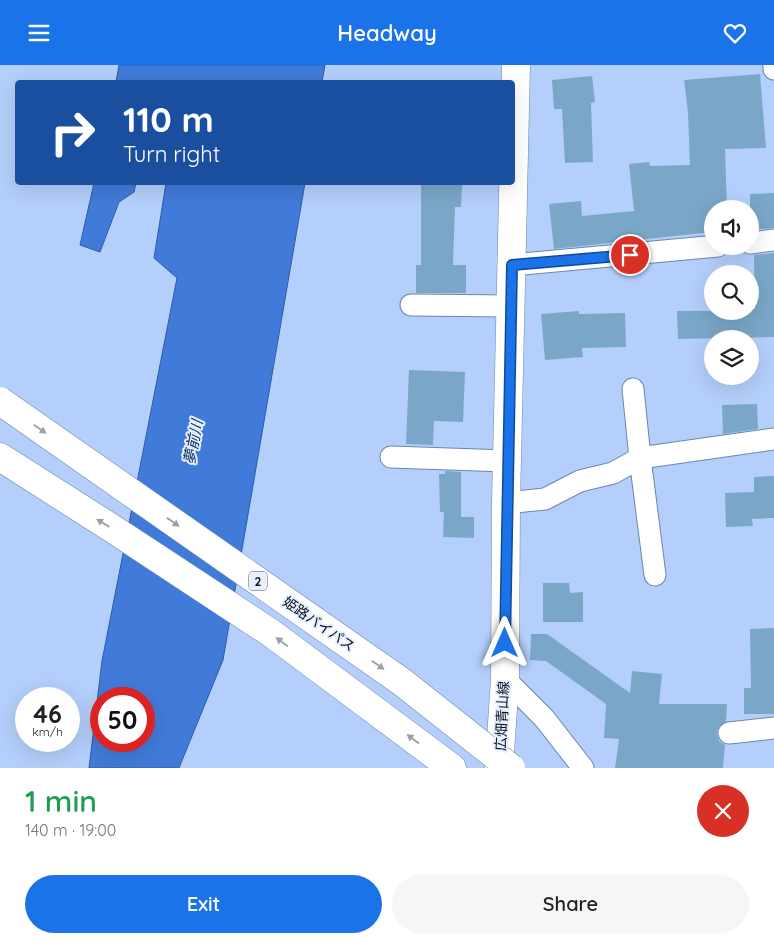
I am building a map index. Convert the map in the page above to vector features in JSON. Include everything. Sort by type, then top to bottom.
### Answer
[{"type":"main road","name":"広畑青山線","points":[[515,115],[516,65]]},
{"type":"main road","name":"広畑青山線","points":[[499,768],[505,679],[506,503],[514,185]]},
{"type":"main road","name":"姫路バイパス","points":[[0,401],[402,682],[511,768]]},
{"type":"main road","points":[[0,457],[271,633],[452,768]]},
{"type":"street","points":[[759,242],[774,241]]},
{"type":"street","points":[[512,265],[704,247]]},
{"type":"street","points":[[411,305],[510,306]]},
{"type":"street","points":[[633,389],[655,575]]},
{"type":"street","points":[[506,503],[545,499],[580,481],[614,473],[640,459],[774,439]]},
{"type":"street","points":[[391,457],[507,461]]},
{"type":"street","points":[[505,679],[544,718],[583,768]]},
{"type":"street","points":[[729,733],[774,729]]},
{"type":"water","points":[[119,65],[325,65],[322,80],[116,80]]},
{"type":"water","points":[[94,185],[136,185],[134,192],[119,202],[100,252],[80,245]]},
{"type":"water","name":"夢前川","points":[[166,185],[305,185],[223,660],[179,768],[89,768],[91,752],[155,752],[155,687],[99,687],[102,661],[177,278],[154,258]]},
{"type":"building","points":[[760,74],[766,148],[725,149],[727,200],[704,200],[704,233],[554,249],[549,204],[581,201],[582,216],[634,211],[629,164],[649,162],[650,166],[690,165],[688,112],[684,80]]},
{"type":"building","points":[[592,76],[595,102],[591,103],[593,162],[565,163],[562,109],[554,109],[552,80]]},
{"type":"building","points":[[421,185],[462,185],[461,207],[455,207],[453,265],[466,265],[466,293],[416,293],[416,265],[421,265]]},
{"type":"building","points":[[774,193],[774,228],[759,229],[759,200],[750,200],[750,194]]},
{"type":"building","points":[[774,253],[774,337],[759,337],[759,330],[704,330],[704,338],[678,339],[677,311],[704,311],[704,320],[759,320],[759,265],[754,265],[754,255]]},
{"type":"building","points":[[579,311],[579,314],[625,313],[626,347],[582,348],[583,357],[545,360],[541,314]]},
{"type":"building","points":[[409,370],[465,372],[463,422],[434,421],[433,445],[406,444]]},
{"type":"building","points":[[757,404],[758,429],[723,434],[722,405]]},
{"type":"building","points":[[445,471],[461,472],[461,517],[474,517],[474,538],[443,537],[444,512],[440,512],[439,474],[445,474]]},
{"type":"building","points":[[774,476],[774,518],[752,519],[753,526],[726,527],[725,493],[754,492],[754,477]]},
{"type":"building","points":[[543,583],[569,583],[570,593],[583,592],[583,622],[543,622]]},
{"type":"building","points":[[774,628],[774,714],[744,714],[744,688],[751,688],[750,629]]},
{"type":"building","points":[[531,634],[547,634],[630,693],[632,671],[662,674],[659,704],[727,704],[726,721],[718,728],[717,734],[719,741],[725,745],[723,768],[615,768],[619,739],[604,738],[606,704],[546,661],[530,660]]},
{"type":"route","points":[[505,643],[504,606],[512,265],[630,255]]}]
